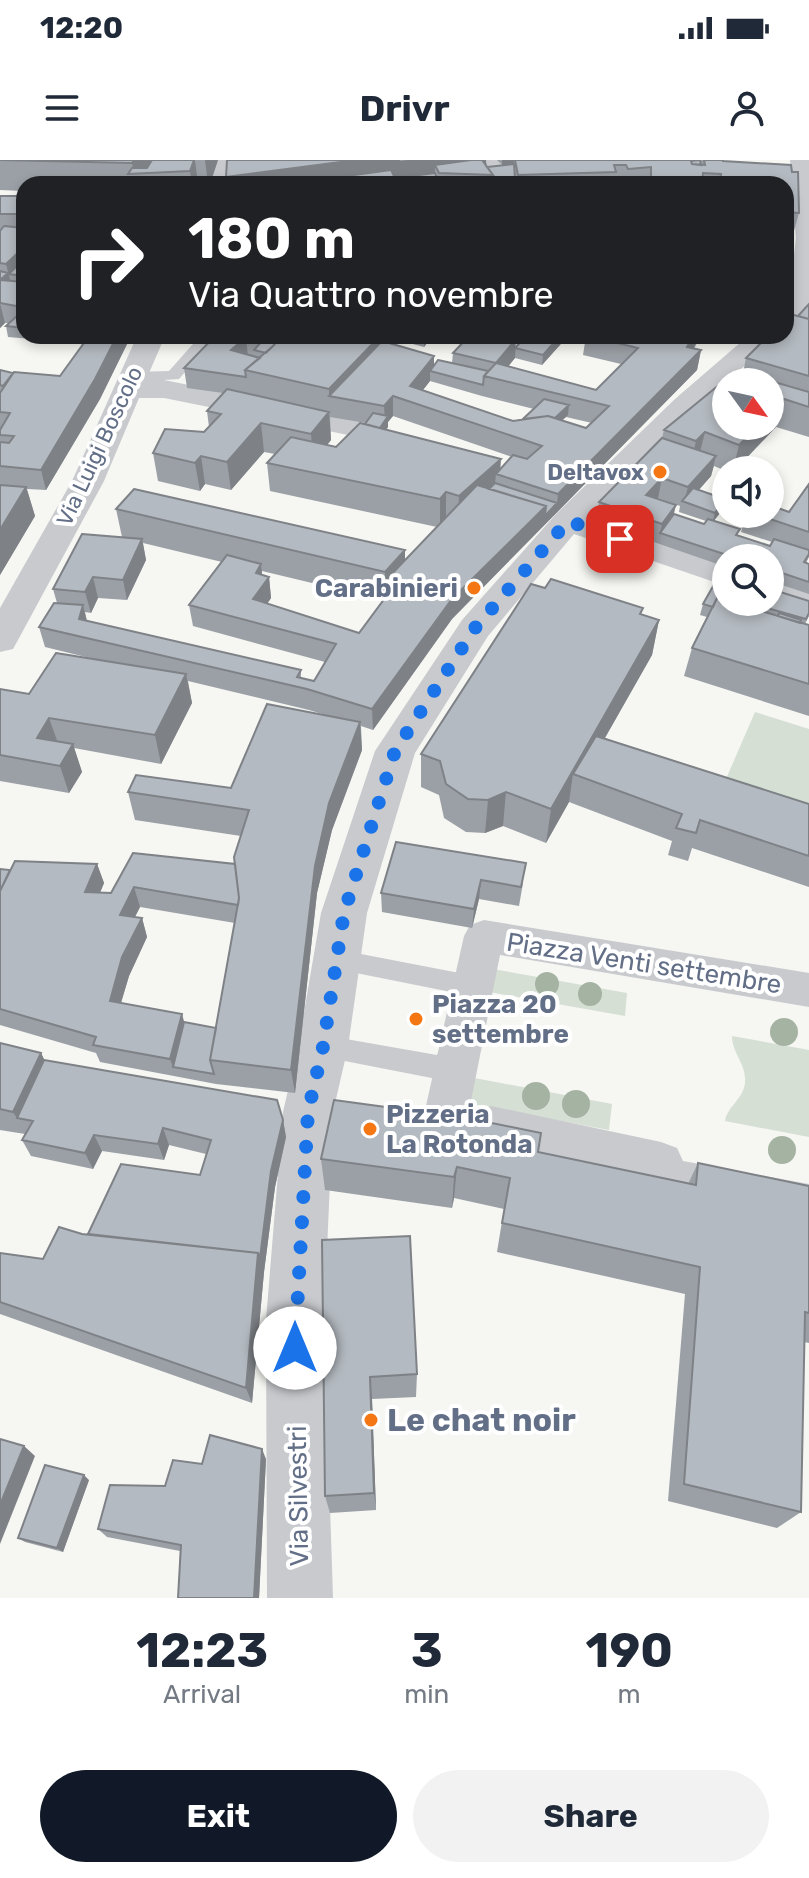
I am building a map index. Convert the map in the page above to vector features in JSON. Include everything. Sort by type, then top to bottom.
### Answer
[{"type":"street","points":[[465,175],[490,166],[525,169]]},
{"type":"street","points":[[799,172],[802,231],[799,311]]},
{"type":"street","name":"Via Luigi Boscolo","points":[[0,640],[88,481],[147,344]]},
{"type":"street","points":[[727,344],[728,367]]},
{"type":"street","name":"Via Silvestri","points":[[304,1597],[285,1108],[323,1047],[344,913],[395,751],[475,628],[568,521],[680,410],[755,344]]},
{"type":"street","points":[[129,383],[368,430]]},
{"type":"street","points":[[568,521],[712,570]]},
{"type":"street","points":[[784,595],[809,603]]},
{"type":"street","name":"Piazza Venti settembre","points":[[809,990],[484,936],[441,1137],[809,1206]]},
{"type":"street","name":"Piazza Venti settembre","points":[[485,941],[683,981]]},
{"type":"street","points":[[449,1117],[672,1165]]},
{"type":"lane","points":[[129,383],[173,376],[201,344]]},
{"type":"lane","points":[[323,1047],[447,1069],[466,984],[335,960]]},
{"type":"shaded area","points":[[755,712],[809,729],[809,807],[726,779]]},
{"type":"shaded area","points":[[493,969],[627,993],[625,1016],[489,992]]},
{"type":"shaded area","points":[[732,1036],[809,1050],[809,1137],[725,1121],[745,1083],[744,1070]]},
{"type":"shaded area","points":[[469,1077],[612,1104],[609,1130],[464,1103]]},
{"type":"building","points":[[0,160],[134,160],[132,163]]},
{"type":"building","points":[[152,160],[194,160],[190,171],[128,174],[132,168],[147,168]]},
{"type":"building","points":[[227,160],[356,160],[234,176],[226,176]]},
{"type":"building","points":[[482,160],[493,175],[439,173],[435,165]]},
{"type":"building","points":[[515,160],[691,160],[692,164],[705,165],[704,160],[723,160],[791,165],[792,172],[798,172],[799,213],[794,213],[794,176],[721,176],[703,173],[703,176],[651,176],[651,167],[628,169],[626,165],[614,165],[616,172],[518,175]]},
{"type":"building","points":[[514,164],[515,176],[493,176],[487,167]]},
{"type":"building","points":[[391,170],[394,176],[347,176]]},
{"type":"building","points":[[0,196],[16,196],[16,214],[0,214]]},
{"type":"building","points":[[4,226],[16,227],[16,255],[6,264],[0,263],[0,231]]},
{"type":"building","points":[[0,280],[16,281],[16,306],[0,303]]},
{"type":"building","points":[[809,304],[809,319],[798,316]]},
{"type":"building","points":[[794,315],[809,319],[809,376],[746,358],[760,344],[794,344]]},
{"type":"building","points":[[16,317],[16,327],[6,326]]},
{"type":"building","points":[[83,344],[113,344],[41,470],[0,466],[0,443],[9,443],[14,436],[0,435],[10,413],[0,412],[0,393],[14,372],[60,376]]},
{"type":"building","points":[[207,344],[238,344],[231,350],[260,358],[245,370],[246,377],[184,368]]},
{"type":"building","points":[[259,344],[274,344],[266,353],[254,350]]},
{"type":"building","points":[[372,344],[329,389],[245,370],[273,346]]},
{"type":"building","points":[[379,344],[392,344],[434,356],[410,386],[513,421],[548,416],[586,428],[609,406],[484,376],[496,363],[596,390],[638,348],[622,344],[689,344],[687,347],[701,350],[558,494],[496,474],[513,455],[527,459],[542,446],[393,396],[384,406],[329,396]]},
{"type":"building","points":[[461,344],[512,344],[496,363],[453,353]]},
{"type":"building","points":[[519,344],[553,344],[543,355],[515,348]]},
{"type":"building","points":[[438,360],[488,371],[483,385],[430,371]]},
{"type":"building","points":[[0,370],[13,373],[3,386],[0,385]]},
{"type":"building","points":[[784,385],[809,392],[809,407],[784,399]]},
{"type":"building","points":[[227,389],[329,412],[311,434],[261,423],[227,462],[201,456],[195,463],[153,453],[165,429],[204,432],[221,414],[207,411]]},
{"type":"building","points":[[712,391],[712,435],[705,432],[696,441],[664,430]]},
{"type":"building","points":[[544,399],[569,405],[555,418],[523,419]]},
{"type":"building","points":[[373,413],[388,416],[380,428],[365,424]]},
{"type":"building","points":[[360,423],[501,459],[459,496],[446,492],[440,499],[267,463],[291,437],[336,447]]},
{"type":"building","points":[[662,438],[716,456],[712,456],[712,460],[688,487],[662,478],[646,495],[676,505],[662,524],[599,502]]},
{"type":"building","points":[[726,440],[744,440],[739,445]]},
{"type":"building","points":[[495,483],[557,503],[545,516],[546,506],[489,489]]},
{"type":"building","points":[[809,484],[809,532],[784,524],[784,510],[789,512]]},
{"type":"building","points":[[0,485],[26,487],[0,530]]},
{"type":"building","points":[[477,485],[546,506],[452,599],[372,709],[307,689],[39,627],[54,603],[83,605],[79,619],[301,670],[297,677],[314,681],[336,644],[189,605],[227,555],[261,564],[256,573],[269,577],[253,599],[359,633],[396,583],[386,580]]},
{"type":"building","points":[[693,488],[712,495],[712,512],[682,501]]},
{"type":"building","points":[[134,489],[405,550],[385,572],[116,509]]},
{"type":"building","points":[[674,514],[704,524],[708,519],[712,520],[712,528],[740,529],[736,535],[764,544],[712,544],[712,550],[660,533]]},
{"type":"building","points":[[82,534],[142,539],[123,580],[93,577],[85,592],[53,589]]},
{"type":"building","points":[[774,539],[809,550],[804,562],[809,564],[809,582],[784,574],[784,544],[771,544]]},
{"type":"building","points":[[551,579],[643,608],[640,614],[659,620],[551,809],[506,792],[488,800],[468,799],[446,784],[440,761],[421,754],[531,584],[545,588]]},
{"type":"building","points":[[712,588],[712,607],[703,604]]},
{"type":"building","points":[[784,593],[809,601],[806,619],[784,613]]},
{"type":"building","points":[[712,608],[712,616],[778,616],[809,625],[809,684],[692,648]]},
{"type":"building","points":[[784,615],[801,620],[800,623],[778,616]]},
{"type":"building","points":[[56,653],[186,674],[155,735],[49,718],[37,738],[73,744],[60,766],[0,755],[0,689],[29,694]]},
{"type":"building","points":[[267,704],[360,722],[329,803],[315,866],[291,1070],[210,1060],[239,898],[234,857],[249,810],[128,792],[136,775],[231,788]]},
{"type":"building","points":[[596,736],[809,804],[809,856],[700,820],[696,833],[676,828],[682,814],[573,774]]},
{"type":"building","points":[[396,842],[526,863],[521,887],[481,880],[474,909],[381,893]]},
{"type":"building","points":[[133,853],[235,864],[238,905],[134,887],[120,915],[142,918],[122,957],[110,1001],[182,1014],[170,1059],[93,1045],[96,1037],[0,1009],[0,891],[15,861],[97,864],[85,892],[111,893]]},
{"type":"building","points":[[0,869],[10,870],[0,891]]},
{"type":"building","points":[[184,1022],[216,1028],[210,1060],[214,1074],[173,1067]]},
{"type":"building","points":[[0,1043],[41,1053],[13,1112],[0,1109]]},
{"type":"building","points":[[44,1060],[277,1100],[283,1120],[271,1171],[260,1258],[258,1253],[88,1234],[121,1164],[200,1175],[211,1140],[163,1128],[158,1144],[94,1135],[85,1153],[22,1140],[33,1121],[17,1118]]},
{"type":"building","points":[[334,1100],[467,1118],[541,1133],[538,1152],[696,1185],[698,1163],[809,1186],[809,1313],[805,1312],[801,1512],[684,1484],[700,1267],[502,1223],[510,1178],[457,1167],[454,1177],[321,1159]]},
{"type":"building","points":[[59,1227],[82,1234],[258,1253],[246,1388],[0,1302],[0,1253],[43,1259]]},
{"type":"building","points":[[410,1236],[417,1374],[370,1377],[374,1493],[325,1496],[322,1240]]},
{"type":"building","points":[[210,1435],[262,1449],[254,1598],[178,1598],[181,1545],[98,1529],[110,1485],[165,1486],[173,1460],[202,1464]]},
{"type":"building","points":[[0,1439],[24,1446],[0,1505]]},
{"type":"building","points":[[45,1465],[84,1475],[57,1548],[18,1538]]},
{"type":"place","name":"Deltavox","points":[[660,472]]},
{"type":"place","name":"Carabinieri","points":[[474,588]]},
{"type":"place","name":"Piazza 20 settembre","points":[[416,1019]]},
{"type":"place","name":"Pizzeria La Rotonda","points":[[370,1129]]},
{"type":"place","name":"Le chat noir","points":[[371,1420]]},
{"type":"route","points":[[295,1348],[308,1112],[323,1047],[344,913],[395,751],[475,628],[568,521],[620,539]]}]
